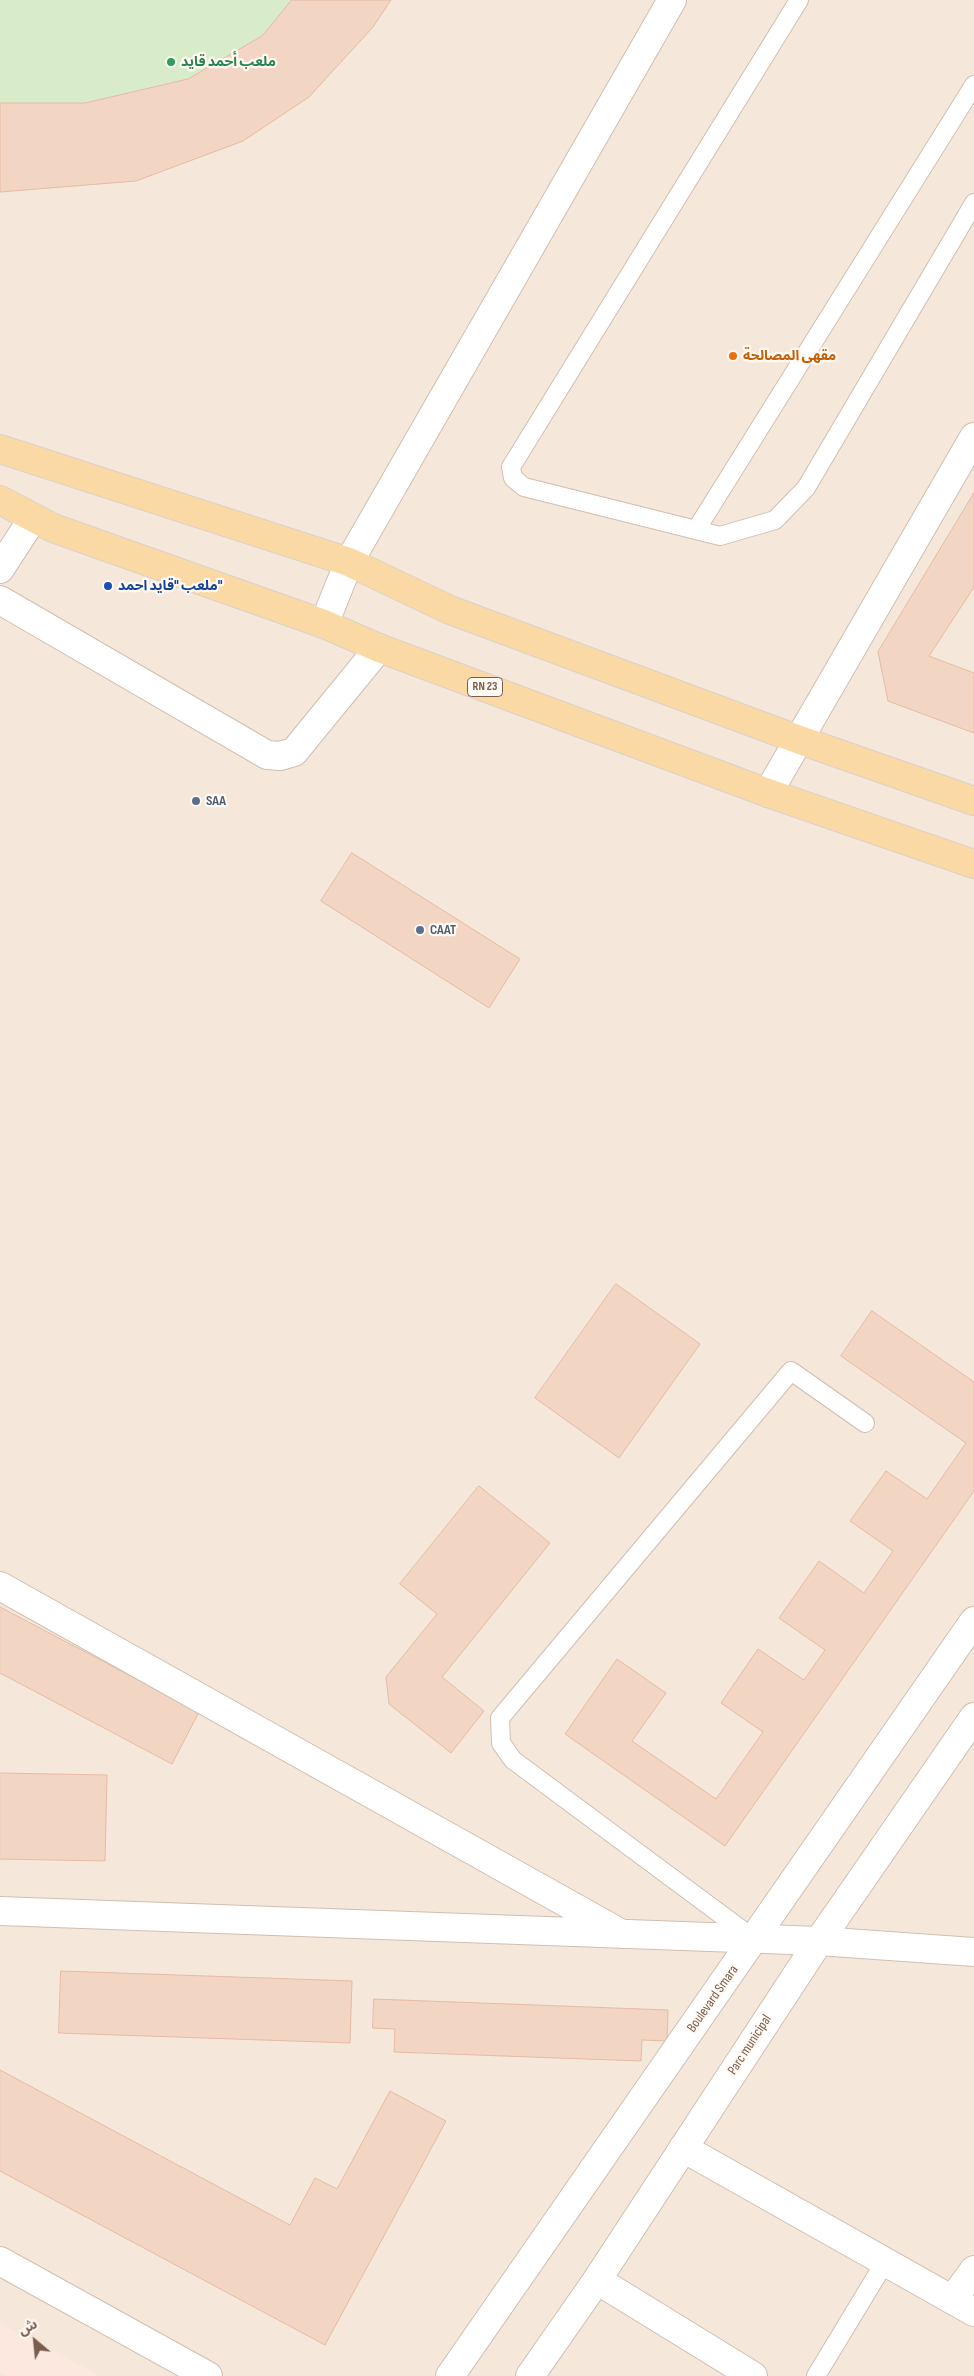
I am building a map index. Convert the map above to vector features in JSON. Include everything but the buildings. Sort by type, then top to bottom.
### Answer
[{"type":"main road","points":[[0,449],[349,562],[450,610],[797,739],[974,802]]},
{"type":"main road","name":"RN 23","points":[[0,500],[53,528],[324,624],[380,648],[768,793],[974,864]]},
{"type":"street","points":[[324,624],[349,562],[672,0]]},
{"type":"street","points":[[768,793],[797,739],[974,437]]},
{"type":"street","points":[[0,569],[33,518]]},
{"type":"street","points":[[0,600],[267,755],[280,756],[294,752],[380,648]]},
{"type":"street","points":[[0,1586],[625,1936]]},
{"type":"street","name":"Boulevard Smara","points":[[450,2376],[974,1621]]},
{"type":"street","name":"Parc municipal","points":[[530,2376],[597,2280],[818,1941],[974,1717]]},
{"type":"street","points":[[0,1911],[625,1936],[818,1941],[974,1952]]},
{"type":"street","points":[[683,2148],[963,2306],[974,2270]]},
{"type":"street","points":[[0,2261],[208,2376]]},
{"type":"street","points":[[597,2280],[753,2376]]},
{"type":"lane","points":[[799,0],[510,467],[513,478],[524,487],[720,536],[775,520],[806,488],[974,203]]},
{"type":"lane","points":[[696,530],[974,85]]},
{"type":"lane","points":[[755,1939],[513,1760],[501,1743],[500,1718],[791,1371],[865,1424]]},
{"type":"lane","points":[[816,2376],[885,2262]]},
{"type":"shaded area","points":[[0,0],[974,0],[974,2376],[0,2376]]},
{"type":"shaded area","points":[[0,2323],[100,2376],[8,2376],[0,2372]]},
{"type":"green space","name":"ملعب أحمد قايد","points":[[0,0],[391,0],[373,27],[309,97],[243,141],[136,181],[0,192]]},
{"type":"place","name":"ملعب أحمد قايد","points":[[171,62]]},
{"type":"place","name":"مقهى المصالحة","points":[[733,356]]},
{"type":"place","name":"ملعب \"قايد احمد\"","points":[[108,586]]},
{"type":"place","name":"SAA","points":[[196,801]]},
{"type":"place","name":"CAAT","points":[[420,930]]}]
